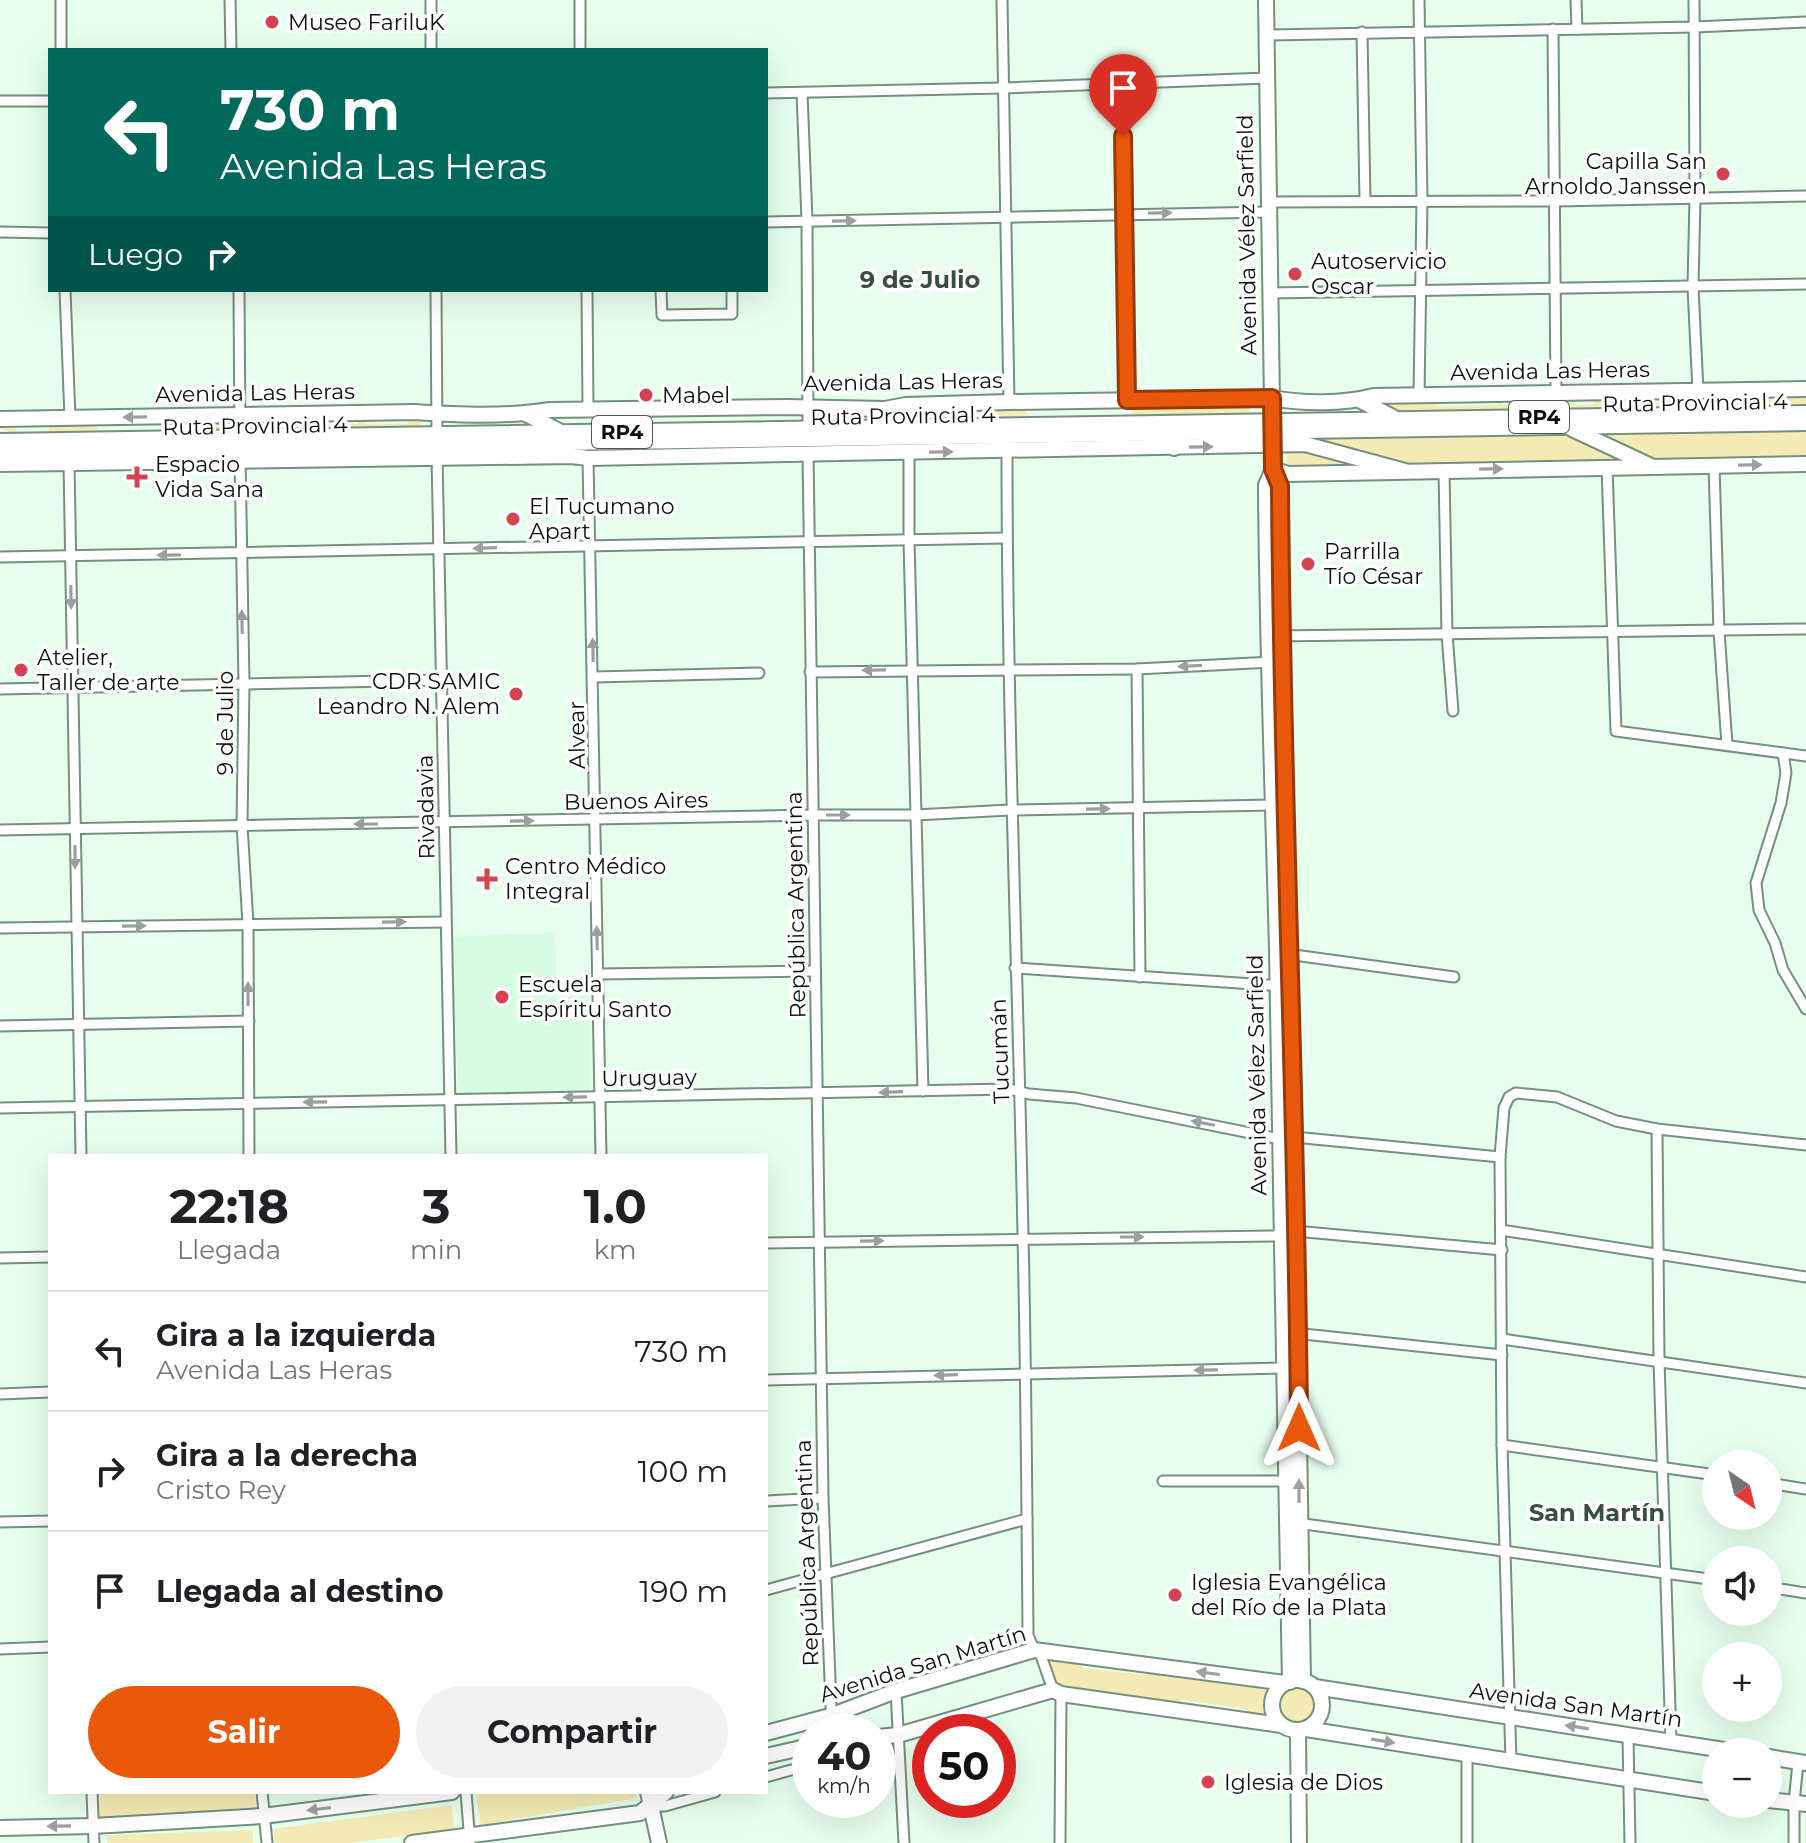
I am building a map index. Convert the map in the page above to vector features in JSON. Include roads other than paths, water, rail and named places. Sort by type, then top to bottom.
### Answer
[{"type":"main road","name":"Avenida Vélez Sarfield","points":[[1266,0],[1273,469],[1266,485],[1275,662],[1283,954],[1298,1683]]},
{"type":"main road","name":"Avenida Las Heras","points":[[0,419],[526,414],[588,409],[885,409],[906,405],[1009,402],[1272,398],[1305,402],[1359,400],[1374,396],[1806,389]]},
{"type":"main road","points":[[1359,400],[1397,419]]},
{"type":"main road","points":[[885,409],[927,427]]},
{"type":"main road","name":"Ruta Provincial 4","points":[[0,441],[240,449],[437,446],[563,433],[808,441],[927,427],[1272,433],[1397,419],[1806,413]]},
{"type":"main road","points":[[526,414],[563,433]]},
{"type":"main road","name":"Ruta Provincial 4","points":[[0,452],[1806,423]]},
{"type":"main road","points":[[1568,427],[1651,466]]},
{"type":"main road","points":[[0,430],[25,441]]},
{"type":"main road","points":[[0,464],[69,463],[240,449],[349,458],[437,446],[588,458],[808,441],[909,452],[1174,448],[1272,433],[1405,471]]},
{"type":"main road","points":[[1143,434],[1174,448]]},
{"type":"main road","points":[[320,447],[349,458]]},
{"type":"main road","points":[[1273,469],[1288,474],[1806,464]]},
{"type":"main road","name":"Avenida Vélez Sarfield","points":[[1290,1332],[1284,1368],[1284,1481],[1293,1522]]},
{"type":"main road","name":"Avenida San Martín","points":[[835,1714],[896,1691],[1036,1650],[1298,1683],[1702,1746]]},
{"type":"main road","points":[[1281,1725],[1276,1719],[1272,1702],[1274,1695],[1298,1683],[1322,1701],[1322,1709],[1313,1724],[1302,1730]]},
{"type":"main road","points":[[898,1735],[1057,1692],[1702,1791]]},
{"type":"main road","name":"Avenida San Martín","points":[[768,1732],[792,1726]]},
{"type":"main road","points":[[1299,1843],[1302,1730]]},
{"type":"main road","points":[[768,1756],[792,1750]]},
{"type":"main road","points":[[1782,1759],[1802,1763]]},
{"type":"main road","points":[[0,1828],[263,1816],[436,1794]]},
{"type":"main road","points":[[412,1843],[470,1839],[640,1813],[649,1799]]},
{"type":"main road","points":[[649,1799],[659,1843]]},
{"type":"street","points":[[61,0],[61,48]]},
{"type":"street","points":[[230,0],[231,48]]},
{"type":"street","points":[[431,0],[431,48]]},
{"type":"street","points":[[580,0],[580,48]]},
{"type":"street","points":[[1002,0],[1009,402]]},
{"type":"street","points":[[1419,0],[1422,201],[1419,395]]},
{"type":"street","points":[[1576,0],[1577,29]]},
{"type":"street","points":[[1694,0],[1693,287],[1698,391]]},
{"type":"street","points":[[1266,35],[1806,22]]},
{"type":"street","points":[[1553,29],[1556,393]]},
{"type":"street","points":[[1362,32],[1365,201]]},
{"type":"street","points":[[768,93],[1122,85],[1267,78]]},
{"type":"street","points":[[1122,85],[1127,400]]},
{"type":"street","name":"República Argentina","points":[[802,93],[807,221],[808,541],[823,1498],[830,1714]]},
{"type":"street","points":[[0,101],[48,101]]},
{"type":"street","points":[[768,222],[1007,218],[1365,201],[1806,196]]},
{"type":"street","points":[[0,232],[48,233]]},
{"type":"street","points":[[1270,293],[1806,284]]},
{"type":"street","points":[[65,292],[70,418]]},
{"type":"street","name":"9 de Julio","points":[[239,292],[244,683],[242,825],[248,924],[249,1154]]},
{"type":"street","points":[[436,292],[437,414]]},
{"type":"street","points":[[587,292],[588,409]]},
{"type":"street","points":[[661,292],[662,315],[732,314],[732,292]]},
{"type":"street","name":"Rivadavia","points":[[437,414],[451,1154]]},
{"type":"street","name":"Tucumán","points":[[1007,451],[1010,810],[1026,1372],[1028,1635],[1057,1692],[1060,1843]]},
{"type":"street","points":[[909,452],[923,1091]]},
{"type":"street","name":"Alvear","points":[[588,458],[601,1154]]},
{"type":"street","points":[[69,463],[81,1154]]},
{"type":"street","points":[[1714,465],[1719,631],[1727,745]]},
{"type":"street","points":[[1607,467],[1616,731],[1806,756]]},
{"type":"street","points":[[1444,470],[1447,634],[1453,711]]},
{"type":"street","points":[[0,557],[1006,538]]},
{"type":"street","points":[[1274,636],[1806,629]]},
{"type":"street","points":[[810,672],[1137,669],[1275,662]]},
{"type":"street","points":[[1137,669],[1140,977]]},
{"type":"street","points":[[594,677],[759,673]]},
{"type":"street","points":[[0,689],[441,680]]},
{"type":"street","points":[[1783,753],[1786,773],[1781,803],[1756,883],[1759,910],[1775,943],[1783,970],[1806,1009]]},
{"type":"street","name":"Buenos Aires","points":[[0,830],[915,815],[1279,805]]},
{"type":"street","points":[[0,928],[445,922]]},
{"type":"street","points":[[1283,954],[1454,977]]},
{"type":"street","points":[[1015,968],[1283,986]]},
{"type":"street","points":[[598,974],[815,971]]},
{"type":"street","points":[[0,1026],[249,1021]]},
{"type":"street","name":"Uruguay","points":[[0,1108],[1019,1091],[1076,1098],[1287,1138],[1500,1157]]},
{"type":"street","points":[[1511,1762],[1502,1445],[1500,1157],[1504,1108],[1509,1097],[1516,1093],[1557,1097],[1616,1121],[1657,1129],[1806,1145]]},
{"type":"street","points":[[1657,1129],[1659,1361],[1671,1741]]},
{"type":"street","points":[[1501,1230],[1806,1277]]},
{"type":"street","points":[[768,1243],[1288,1233],[1502,1250]]},
{"type":"street","points":[[0,1258],[48,1257]]},
{"type":"street","points":[[1290,1332],[1502,1355]]},
{"type":"street","points":[[1502,1339],[1806,1383]]},
{"type":"street","points":[[768,1380],[1284,1368]]},
{"type":"street","points":[[0,1394],[48,1392]]},
{"type":"street","points":[[1502,1445],[1702,1473]]},
{"type":"street","points":[[1163,1481],[1284,1481]]},
{"type":"street","points":[[1782,1485],[1806,1489]]},
{"type":"street","points":[[768,1501],[823,1498]]},
{"type":"street","points":[[768,1589],[1027,1519]]},
{"type":"street","points":[[0,1522],[48,1521]]},
{"type":"street","points":[[1293,1522],[1702,1578]]},
{"type":"street","points":[[1782,1589],[1806,1593]]},
{"type":"street","points":[[0,1649],[48,1647]]},
{"type":"street","points":[[896,1691],[904,1843]]},
{"type":"street","points":[[1628,1736],[1630,1843]]},
{"type":"street","points":[[1467,1754],[1467,1843]]},
{"type":"street","points":[[1794,1843],[1802,1763]]},
{"type":"street","points":[[768,1776],[791,1770]]},
{"type":"street","points":[[92,1794],[94,1843]]},
{"type":"street","points":[[262,1794],[267,1843]]},
{"type":"street","points":[[466,1794],[470,1839]]},
{"type":"street","points":[[649,1799],[665,1806],[708,1794]]},
{"type":"place","name":"Museo FariluK","points":[[272,22]]},
{"type":"place","name":"Capilla San Arnoldo Janssen","points":[[1723,174]]},
{"type":"place","name":"Autoservicio Oscar","points":[[1295,274]]},
{"type":"place","name":"Mabel","points":[[646,395]]},
{"type":"place","name":"Espacio Vida Sana","points":[[137,477]]},
{"type":"place","name":"El Tucumano Apart","points":[[513,519]]},
{"type":"place","name":"Parrilla Tío César","points":[[1308,564]]},
{"type":"place","name":"Atelier, Taller de arte","points":[[21,670]]},
{"type":"place","name":"CDR SAMIC Leandro N. Alem","points":[[516,694]]},
{"type":"place","name":"Centro Médico Integral","points":[[487,879]]},
{"type":"place","name":"Escuela Espíritu Santo","points":[[502,997]]},
{"type":"place","name":"Iglesia Evangélica del Río de la Plata","points":[[1175,1595]]},
{"type":"place","name":"Iglesia de Dios","points":[[1208,1782]]},
{"type":"district","name":"9 de Julio","points":[[920,279]]},
{"type":"district","name":"San Martín","points":[[1597,1512]]}]
